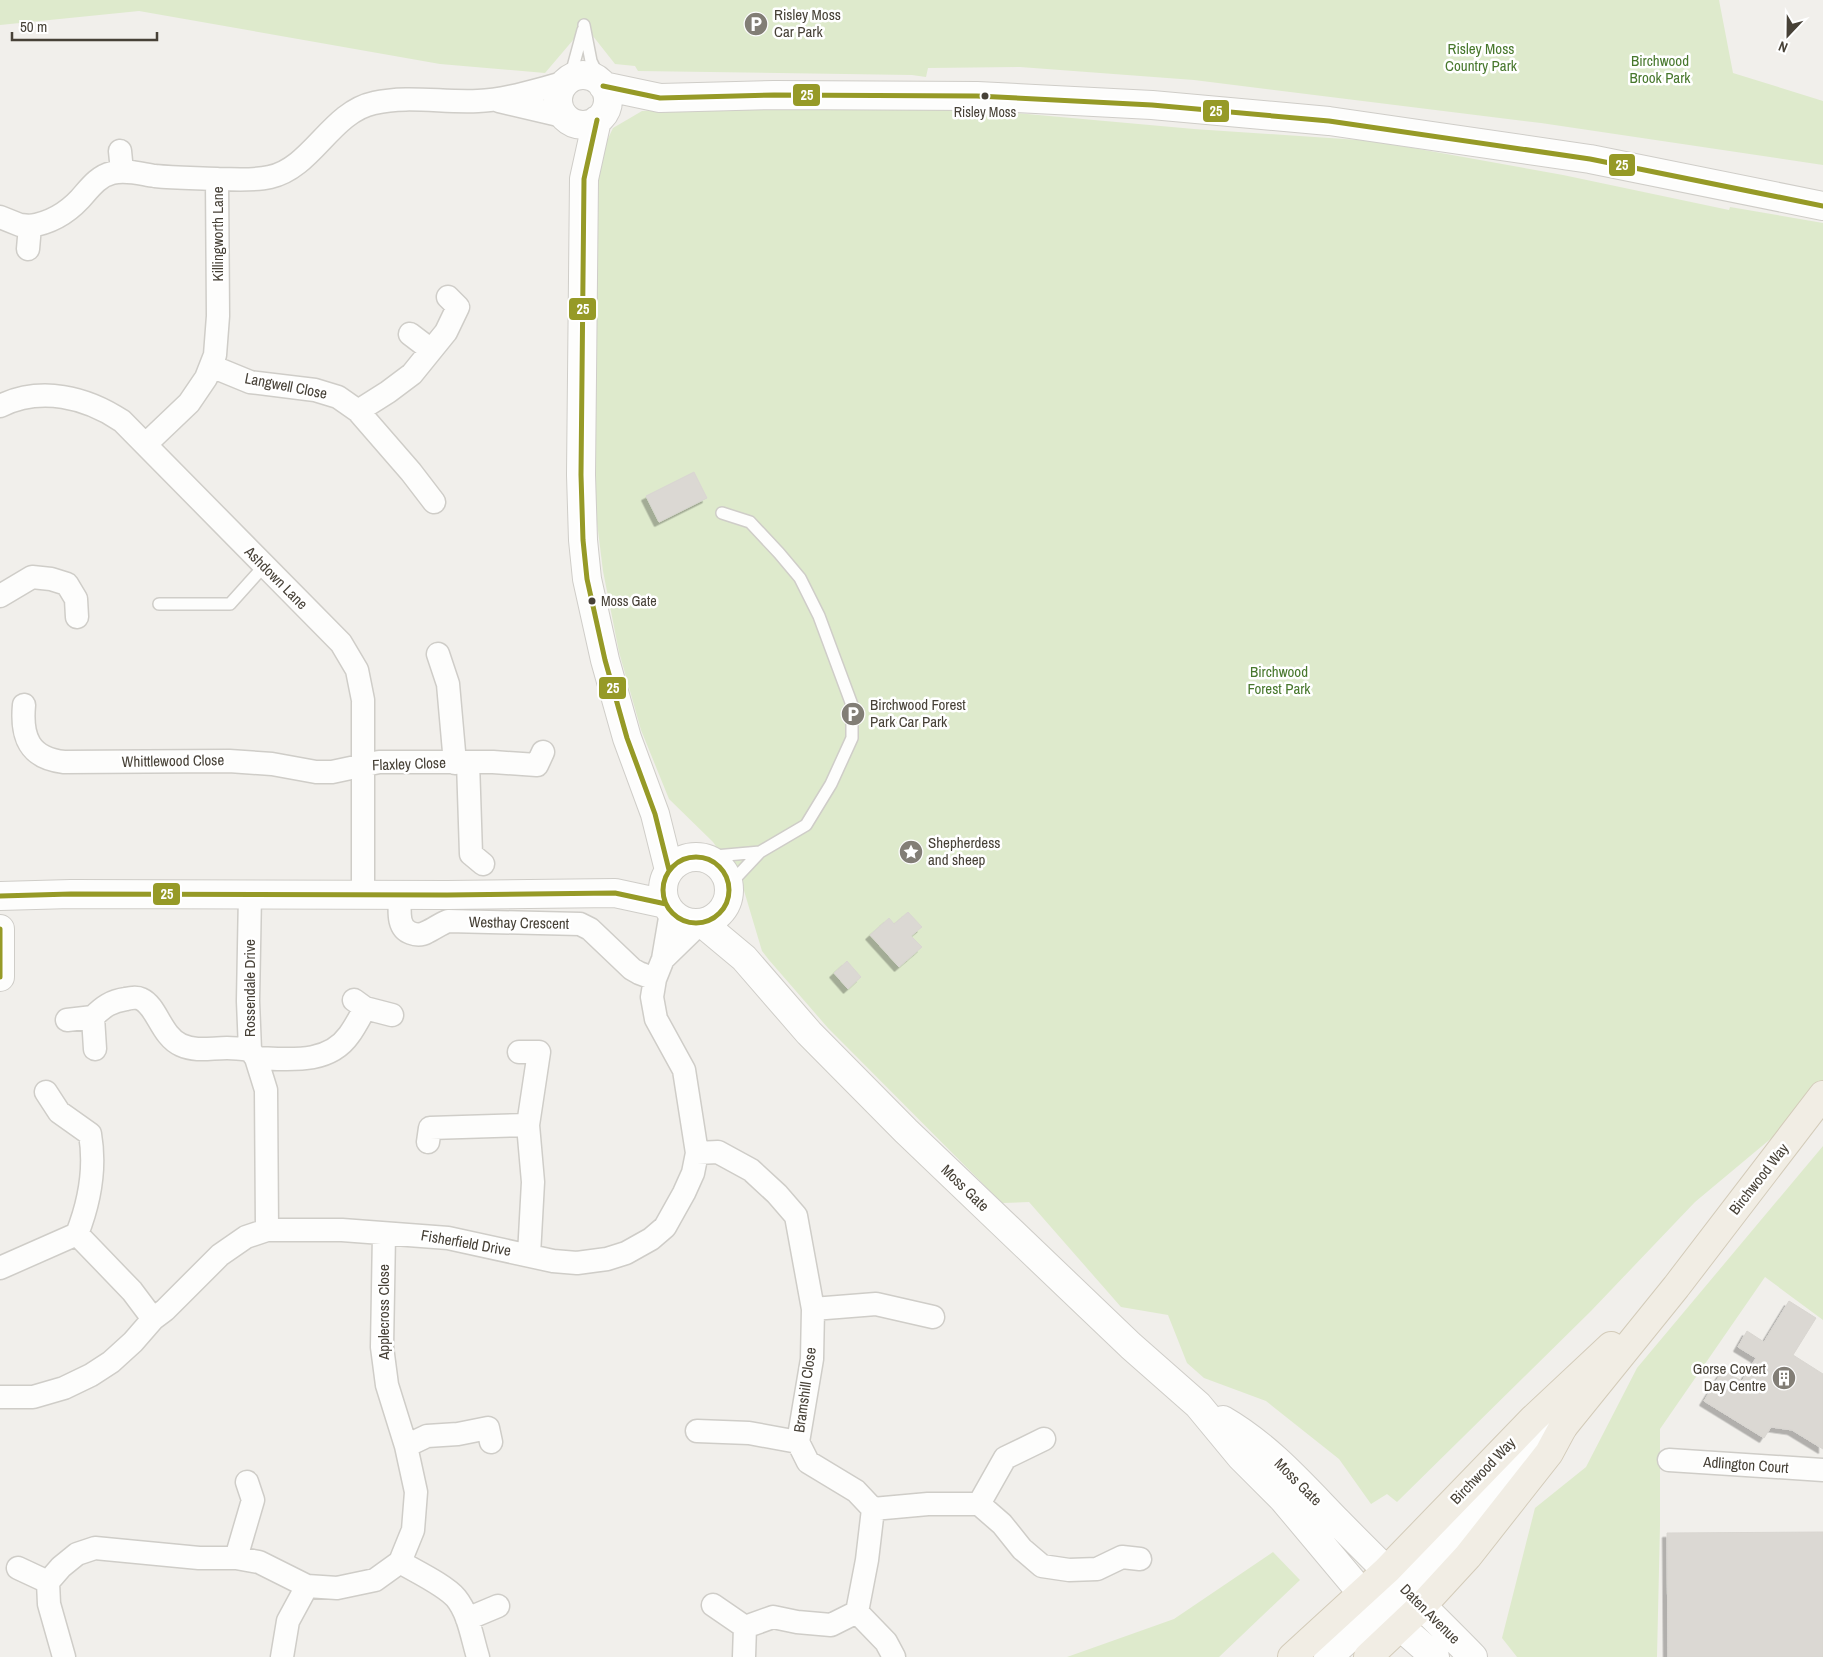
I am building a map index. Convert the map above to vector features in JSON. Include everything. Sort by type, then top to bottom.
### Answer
[{"type":"main road","name":"Birchwood Way","points":[[1292,1657],[1370,1601],[1405,1588],[1468,1556],[1538,1468],[1549,1453],[1563,1427],[1676,1287],[1823,1095]]},
{"type":"main road","name":"Birchwood Way","points":[[1368,1657],[1400,1628],[1405,1588],[1533,1419],[1676,1287]]},
{"type":"street","points":[[660,98],[599,119],[590,124],[582,125],[565,118],[558,103],[560,89],[567,81],[577,75],[586,75],[602,84],[660,98],[774,95],[977,96],[1152,105],[1320,120],[1452,138],[1590,159],[1823,206]]},
{"type":"street","name":"Killingworth Lane","points":[[146,444],[188,403],[212,366],[217,343],[218,325],[217,179],[254,179],[271,177],[286,171],[300,161],[339,122],[357,109],[374,103],[399,100],[492,100],[567,81]]},
{"type":"street","points":[[599,119],[606,111],[608,102],[607,94],[602,84]]},
{"type":"street","name":"Killingworth Lane","points":[[492,100],[565,118]]},
{"type":"street","name":"Moss Gate","points":[[565,118],[584,179]]},
{"type":"street","name":"Moss Gate","points":[[599,119],[584,179],[581,475],[585,561],[587,579],[605,660],[627,738],[655,814],[667,874],[663,895],[668,908],[684,921],[701,923],[744,958],[809,1034],[906,1131],[1124,1339],[1198,1405],[1241,1457],[1283,1499],[1370,1601]]},
{"type":"street","points":[[0,217],[20,225],[30,226],[51,221],[71,207],[102,177],[112,173],[121,161],[156,176],[217,179]]},
{"type":"street","points":[[28,249],[30,226]]},
{"type":"street","points":[[358,411],[412,374],[446,332],[458,307],[448,297]]},
{"type":"street","points":[[410,334],[431,350]]},
{"type":"street","name":"Langwell Close","points":[[212,366],[250,382],[315,390],[338,397],[358,411],[412,472],[434,502]]},
{"type":"street","name":"Ashdown Lane","points":[[0,406],[16,399],[37,396],[73,398],[105,410],[122,421],[341,643],[351,657],[359,677],[364,700],[362,766],[364,801],[363,894]]},
{"type":"street","points":[[0,596],[32,577],[51,579],[67,584],[76,599],[77,617]]},
{"type":"street","name":"Flaxley Close","points":[[438,654],[448,684],[462,763],[471,854],[483,864]]},
{"type":"street","name":"Whittlewood Close","points":[[24,705],[22,722],[31,748],[39,755],[50,760],[64,762],[229,761],[272,764],[316,772],[332,772],[362,766]]},
{"type":"street","name":"Flaxley Close","points":[[362,766],[379,762],[500,762],[537,765],[543,752]]},
{"type":"street","name":"Moss Gate","points":[[655,814],[701,857],[713,861],[721,867],[730,889],[744,958]]},
{"type":"street","points":[[615,893],[667,874],[677,862],[686,858],[701,857]]},
{"type":"street","points":[[659,969],[701,923],[713,919],[721,913],[727,904],[730,889]]},
{"type":"street","points":[[0,896],[615,893],[668,908]]},
{"type":"street","name":"Rossendale Drive","points":[[250,894],[248,1001],[253,1054],[266,1090],[267,1230]]},
{"type":"street","name":"Westhay Crescent","points":[[400,894],[400,922],[406,931],[416,935],[426,933],[448,921],[580,924],[590,929],[632,969],[639,973],[659,969]]},
{"type":"street","name":"Fisherfield Drive","points":[[0,1397],[32,1397],[64,1388],[92,1375],[111,1362],[133,1342],[153,1319],[165,1310],[220,1255],[246,1237],[267,1230],[342,1230],[384,1234],[413,1234],[448,1238],[553,1261],[577,1262],[600,1260],[626,1253],[651,1239],[665,1227],[684,1194],[693,1173],[697,1152],[684,1070],[656,1020],[652,997],[659,969],[668,908]]},
{"type":"street","points":[[0,929],[0,977]]},
{"type":"street","points":[[67,1020],[93,1017],[103,1007],[115,1001],[132,998],[141,999],[151,1008],[169,1037],[178,1044],[190,1049],[227,1048],[253,1054],[304,1059],[322,1055],[335,1049],[348,1036],[359,1004],[392,1015]]},
{"type":"street","points":[[93,1017],[95,1049]]},
{"type":"street","points":[[520,1052],[539,1052],[528,1126],[533,1182],[529,1255]]},
{"type":"street","points":[[0,1268],[77,1234],[87,1208],[91,1183],[94,1129],[59,1112],[46,1092]]},
{"type":"street","points":[[428,1142],[430,1128],[528,1126]]},
{"type":"street","name":"Bramshill Close","points":[[697,1152],[718,1152],[751,1170],[777,1194],[796,1216],[813,1308],[812,1359],[798,1442],[808,1462],[856,1491],[873,1509]]},
{"type":"street","points":[[77,1234],[132,1291],[153,1319]]},
{"type":"street","name":"Applecross Close","points":[[384,1234],[382,1347],[387,1385],[406,1446],[416,1492],[413,1530],[400,1562]]},
{"type":"street","points":[[813,1308],[876,1304],[933,1317]]},
{"type":"street","name":"Moss Gate","points":[[1198,1405],[1231,1425],[1297,1478],[1338,1522],[1405,1588]]},
{"type":"street","points":[[406,1446],[427,1436],[458,1434],[488,1428],[491,1442]]},
{"type":"street","name":"Bramshill Close","points":[[697,1431],[748,1433],[798,1442]]},
{"type":"street","points":[[980,1504],[1005,1458],[1044,1439]]},
{"type":"street","name":"Adlington Court","points":[[1669,1460],[1823,1470]]},
{"type":"street","points":[[236,1558],[253,1500],[247,1482]]},
{"type":"street","points":[[857,1612],[873,1509],[928,1504],[980,1504],[1002,1524],[1022,1549],[1042,1566],[1069,1570],[1097,1569],[1122,1557],[1140,1559]]},
{"type":"street","points":[[64,1657],[48,1604],[48,1582],[61,1567],[77,1554],[95,1548],[199,1558],[236,1558],[259,1562],[307,1586],[337,1588],[375,1580],[400,1562],[429,1578],[456,1598],[467,1619],[478,1657]]},
{"type":"street","points":[[18,1568],[48,1582]]},
{"type":"street","points":[[282,1657],[288,1622],[307,1586]]},
{"type":"street","points":[[1328,1657],[1370,1601],[1388,1604],[1406,1599],[1415,1601],[1405,1588]]},
{"type":"street","name":"Daten Avenue","points":[[1405,1588],[1473,1657]]},
{"type":"street","name":"Daten Avenue","points":[[1370,1601],[1436,1657]]},
{"type":"street","points":[[713,1605],[745,1627]]},
{"type":"street","points":[[467,1619],[498,1606]]},
{"type":"street","points":[[745,1627],[773,1618],[831,1625],[857,1612]]},
{"type":"street","points":[[857,1612],[886,1642],[894,1657]]},
{"type":"street","points":[[744,1657],[745,1627]]},
{"type":"lane","points":[[567,81],[584,25],[591,61],[602,84]]},
{"type":"lane","points":[[722,513],[750,522],[800,578],[819,616],[852,705],[852,738],[831,784],[806,825],[760,852],[730,889]]},
{"type":"lane","points":[[159,604],[230,604],[264,566]]},
{"type":"lane","points":[[701,857],[760,852]]},
{"type":"green space","name":"Risley Moss Country Park","points":[[0,0],[1719,0],[1733,73],[1823,101],[1823,165],[1541,123],[1194,80],[1020,67],[928,68],[926,77],[912,75],[638,71],[635,66],[615,64],[585,26],[545,73],[440,64],[139,11],[0,25]]},
{"type":"green space","name":"Birchwood Forest Park","points":[[766,106],[972,109],[1194,129],[1374,141],[1563,175],[1729,210],[1730,207],[1823,223],[1823,1083],[1792,1121],[1695,1202],[1591,1311],[1397,1502],[1387,1494],[1371,1504],[1339,1459],[1266,1401],[1204,1378],[1187,1363],[1168,1315],[1121,1307],[1029,1202],[1002,1203],[828,1028],[769,960],[762,951],[742,884],[713,842],[669,799],[641,730],[619,652],[603,571],[591,474],[595,166],[613,128],[642,111]]},
{"type":"green space","points":[[1823,1146],[1823,1320],[1765,1277],[1660,1429],[1657,1657],[1517,1657],[1502,1638],[1535,1508],[1586,1467],[1637,1368]]},
{"type":"green space","points":[[1273,1552],[1300,1580],[1219,1657],[1067,1657],[1174,1619]]},
{"type":"building","points":[[694,472],[707,498],[659,522],[646,496]]},
{"type":"building","points":[[908,912],[922,927],[911,936],[922,947],[899,967],[870,935],[889,918],[894,924]]},
{"type":"building","points":[[847,961],[861,977],[848,989],[834,973]]},
{"type":"building","name":"Gorse Covert Day Centre","points":[[1789,1301],[1816,1318],[1793,1355],[1823,1374],[1823,1449],[1792,1430],[1771,1427],[1764,1438],[1704,1401],[1723,1370],[1742,1381],[1756,1358],[1738,1347],[1747,1331],[1764,1342]]},
{"type":"building","points":[[1823,1532],[1823,1657],[1668,1657],[1667,1533]]},
{"type":"transit line","name":"25","points":[[603,86],[660,98],[774,95],[977,96],[1152,105],[1329,121],[1590,159],[1823,206]]},
{"type":"transit line","name":"25","points":[[597,120],[584,179],[581,475],[583,540],[587,579],[605,660],[627,738],[655,814],[669,870]]},
{"type":"transit line","name":"25","points":[[690,857],[702,857],[720,866],[727,877],[729,890],[727,903],[720,914],[709,921],[690,923],[677,918],[668,909],[663,896],[663,884],[668,871],[677,862],[690,857]]},
{"type":"transit line","name":"25","points":[[0,896],[71,894],[447,895],[615,893],[666,904]]},
{"type":"transit line","name":"25","points":[[0,929],[0,977]]},
{"type":"place","name":"Risley Moss Car Park","points":[[756,24]]},
{"type":"place","name":"Risley Moss","points":[[985,96]]},
{"type":"place","name":"Moss Gate","points":[[592,601]]},
{"type":"place","name":"Birchwood Forest Park Car Park","points":[[853,714]]},
{"type":"place","name":"Shepherdess and sheep","points":[[911,852]]},
{"type":"place","name":"Gorse Covert Day Centre","points":[[1784,1378]]},
{"type":"park label","name":"Birchwood Brook Park","points":[[1660,70]]}]
